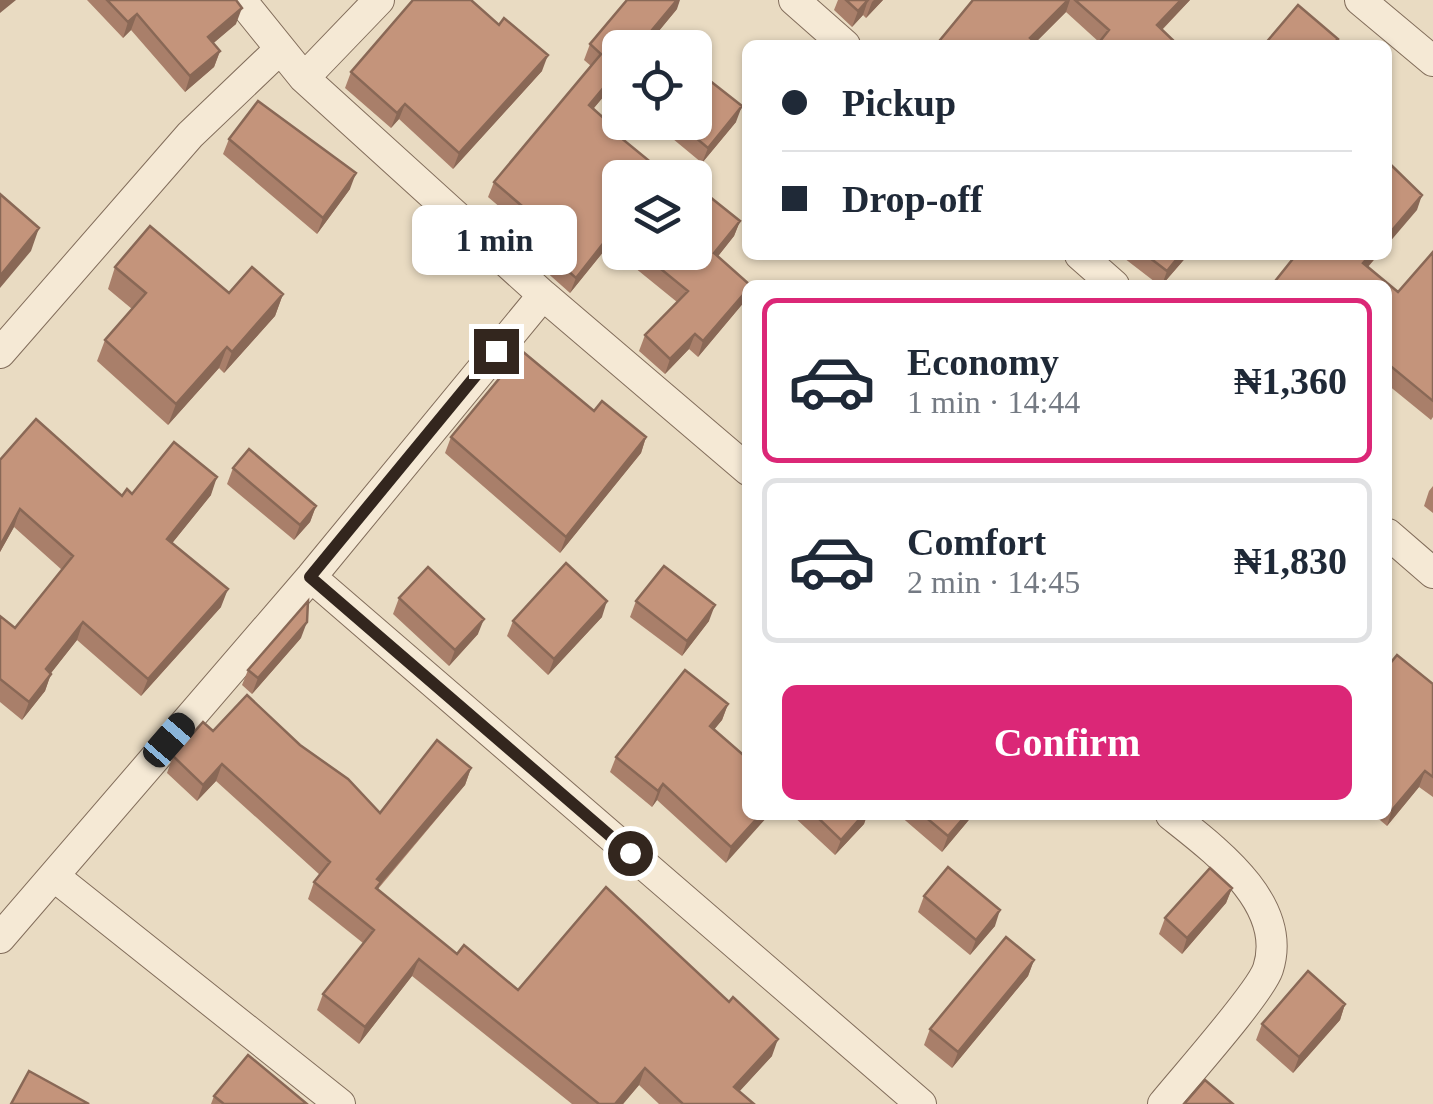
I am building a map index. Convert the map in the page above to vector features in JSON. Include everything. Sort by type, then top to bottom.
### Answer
[{"type":"street","points":[[241,0],[304,78],[543,295],[742,465]]},
{"type":"street","points":[[304,78],[380,0]]},
{"type":"street","points":[[794,0],[839,40]]},
{"type":"street","points":[[1360,0],[1433,61]]},
{"type":"street","points":[[0,353],[178,149],[279,50]]},
{"type":"street","points":[[1086,260],[1108,280]]},
{"type":"street","points":[[0,938],[310,577],[543,295]]},
{"type":"street","points":[[1392,538],[1433,574]]},
{"type":"street","points":[[310,577],[920,1104]]},
{"type":"street","points":[[1164,1104],[1268,971],[1272,933],[1257,899],[1222,854],[1178,820]]},
{"type":"street","points":[[55,877],[340,1104]]},
{"type":"building","points":[[107,0],[236,0],[242,8],[208,37],[220,51],[190,76],[137,14],[128,22]]},
{"type":"building","points":[[413,0],[471,0],[499,25],[504,18],[548,55],[459,153],[405,104],[397,113],[351,72]]},
{"type":"building","points":[[627,0],[677,0],[652,30],[602,30],[602,89],[589,105],[602,117],[602,140],[624,140],[648,160],[602,160],[602,245],[576,278],[532,239],[543,224],[494,182],[601,54],[590,44]]},
{"type":"building","points":[[846,0],[868,0],[858,11]]},
{"type":"building","points":[[973,0],[1068,0],[1030,38],[1032,40],[940,40]]},
{"type":"building","points":[[1075,0],[1181,0],[1157,25],[1173,40],[1101,40],[1109,30]]},
{"type":"building","points":[[1298,5],[1338,39],[1337,40],[1268,40]]},
{"type":"building","points":[[712,82],[742,106],[708,148],[698,140],[712,140]]},
{"type":"building","points":[[258,101],[356,173],[323,218],[229,139]]},
{"type":"building","points":[[1392,166],[1422,195],[1392,230]]},
{"type":"building","points":[[0,194],[39,228],[0,276]]},
{"type":"building","points":[[712,199],[740,221],[714,253],[744,280],[742,296],[703,341],[695,334],[670,359],[645,335],[688,291],[662,270],[712,270]]},
{"type":"building","points":[[150,226],[229,293],[252,267],[283,294],[232,352],[227,347],[176,404],[105,340],[146,293],[115,267]]},
{"type":"building","points":[[1433,252],[1433,401],[1392,367],[1392,287],[1398,292]]},
{"type":"building","points":[[1153,260],[1176,260],[1167,271]]},
{"type":"building","points":[[1292,260],[1366,260],[1363,263],[1384,280],[1276,280]]},
{"type":"building","points":[[522,351],[594,411],[602,401],[646,437],[566,537],[451,437]]},
{"type":"building","points":[[36,419],[122,496],[127,489],[132,494],[174,442],[217,477],[167,539],[228,589],[148,679],[83,622],[46,669],[51,674],[29,702],[0,679],[0,616],[15,628],[73,556],[20,509],[0,546],[0,460]]},
{"type":"building","points":[[249,449],[316,506],[300,525],[233,468]]},
{"type":"building","points":[[566,563],[607,601],[554,659],[513,621]]},
{"type":"building","points":[[664,566],[715,605],[687,641],[636,601]]},
{"type":"building","points":[[428,567],[484,619],[455,650],[399,598]]},
{"type":"building","points":[[308,601],[307,622],[258,678],[248,670]]},
{"type":"building","points":[[1397,655],[1433,684],[1433,777],[1425,771],[1392,810],[1392,661]]},
{"type":"building","points":[[685,670],[728,704],[710,726],[742,754],[742,820],[755,820],[731,847],[663,784],[658,791],[616,757]]},
{"type":"building","points":[[247,695],[300,745],[348,779],[380,813],[437,740],[471,768],[377,879],[381,882],[376,888],[457,954],[464,945],[518,990],[606,887],[729,1002],[733,997],[778,1039],[734,1087],[754,1104],[683,1104],[645,1068],[615,1104],[599,1104],[419,959],[365,1027],[323,994],[374,930],[314,882],[330,862],[222,764],[203,785],[173,756],[203,722],[213,731]]},
{"type":"building","points":[[820,820],[859,820],[841,840]]},
{"type":"building","points":[[929,820],[962,820],[948,836]]},
{"type":"building","points":[[948,867],[1000,910],[976,940],[924,896]]},
{"type":"building","points":[[1210,868],[1232,888],[1187,938],[1165,918]]},
{"type":"building","points":[[1006,937],[1034,960],[958,1052],[930,1029]]},
{"type":"building","points":[[1308,971],[1345,1004],[1299,1057],[1262,1024]]},
{"type":"building","points":[[248,1055],[307,1104],[224,1104],[214,1096]]},
{"type":"building","points":[[29,1071],[89,1104],[11,1104]]},
{"type":"building","points":[[1205,1080],[1233,1104],[1184,1104]]},
{"type":"route","points":[[496,351],[310,577],[630,853]]}]
